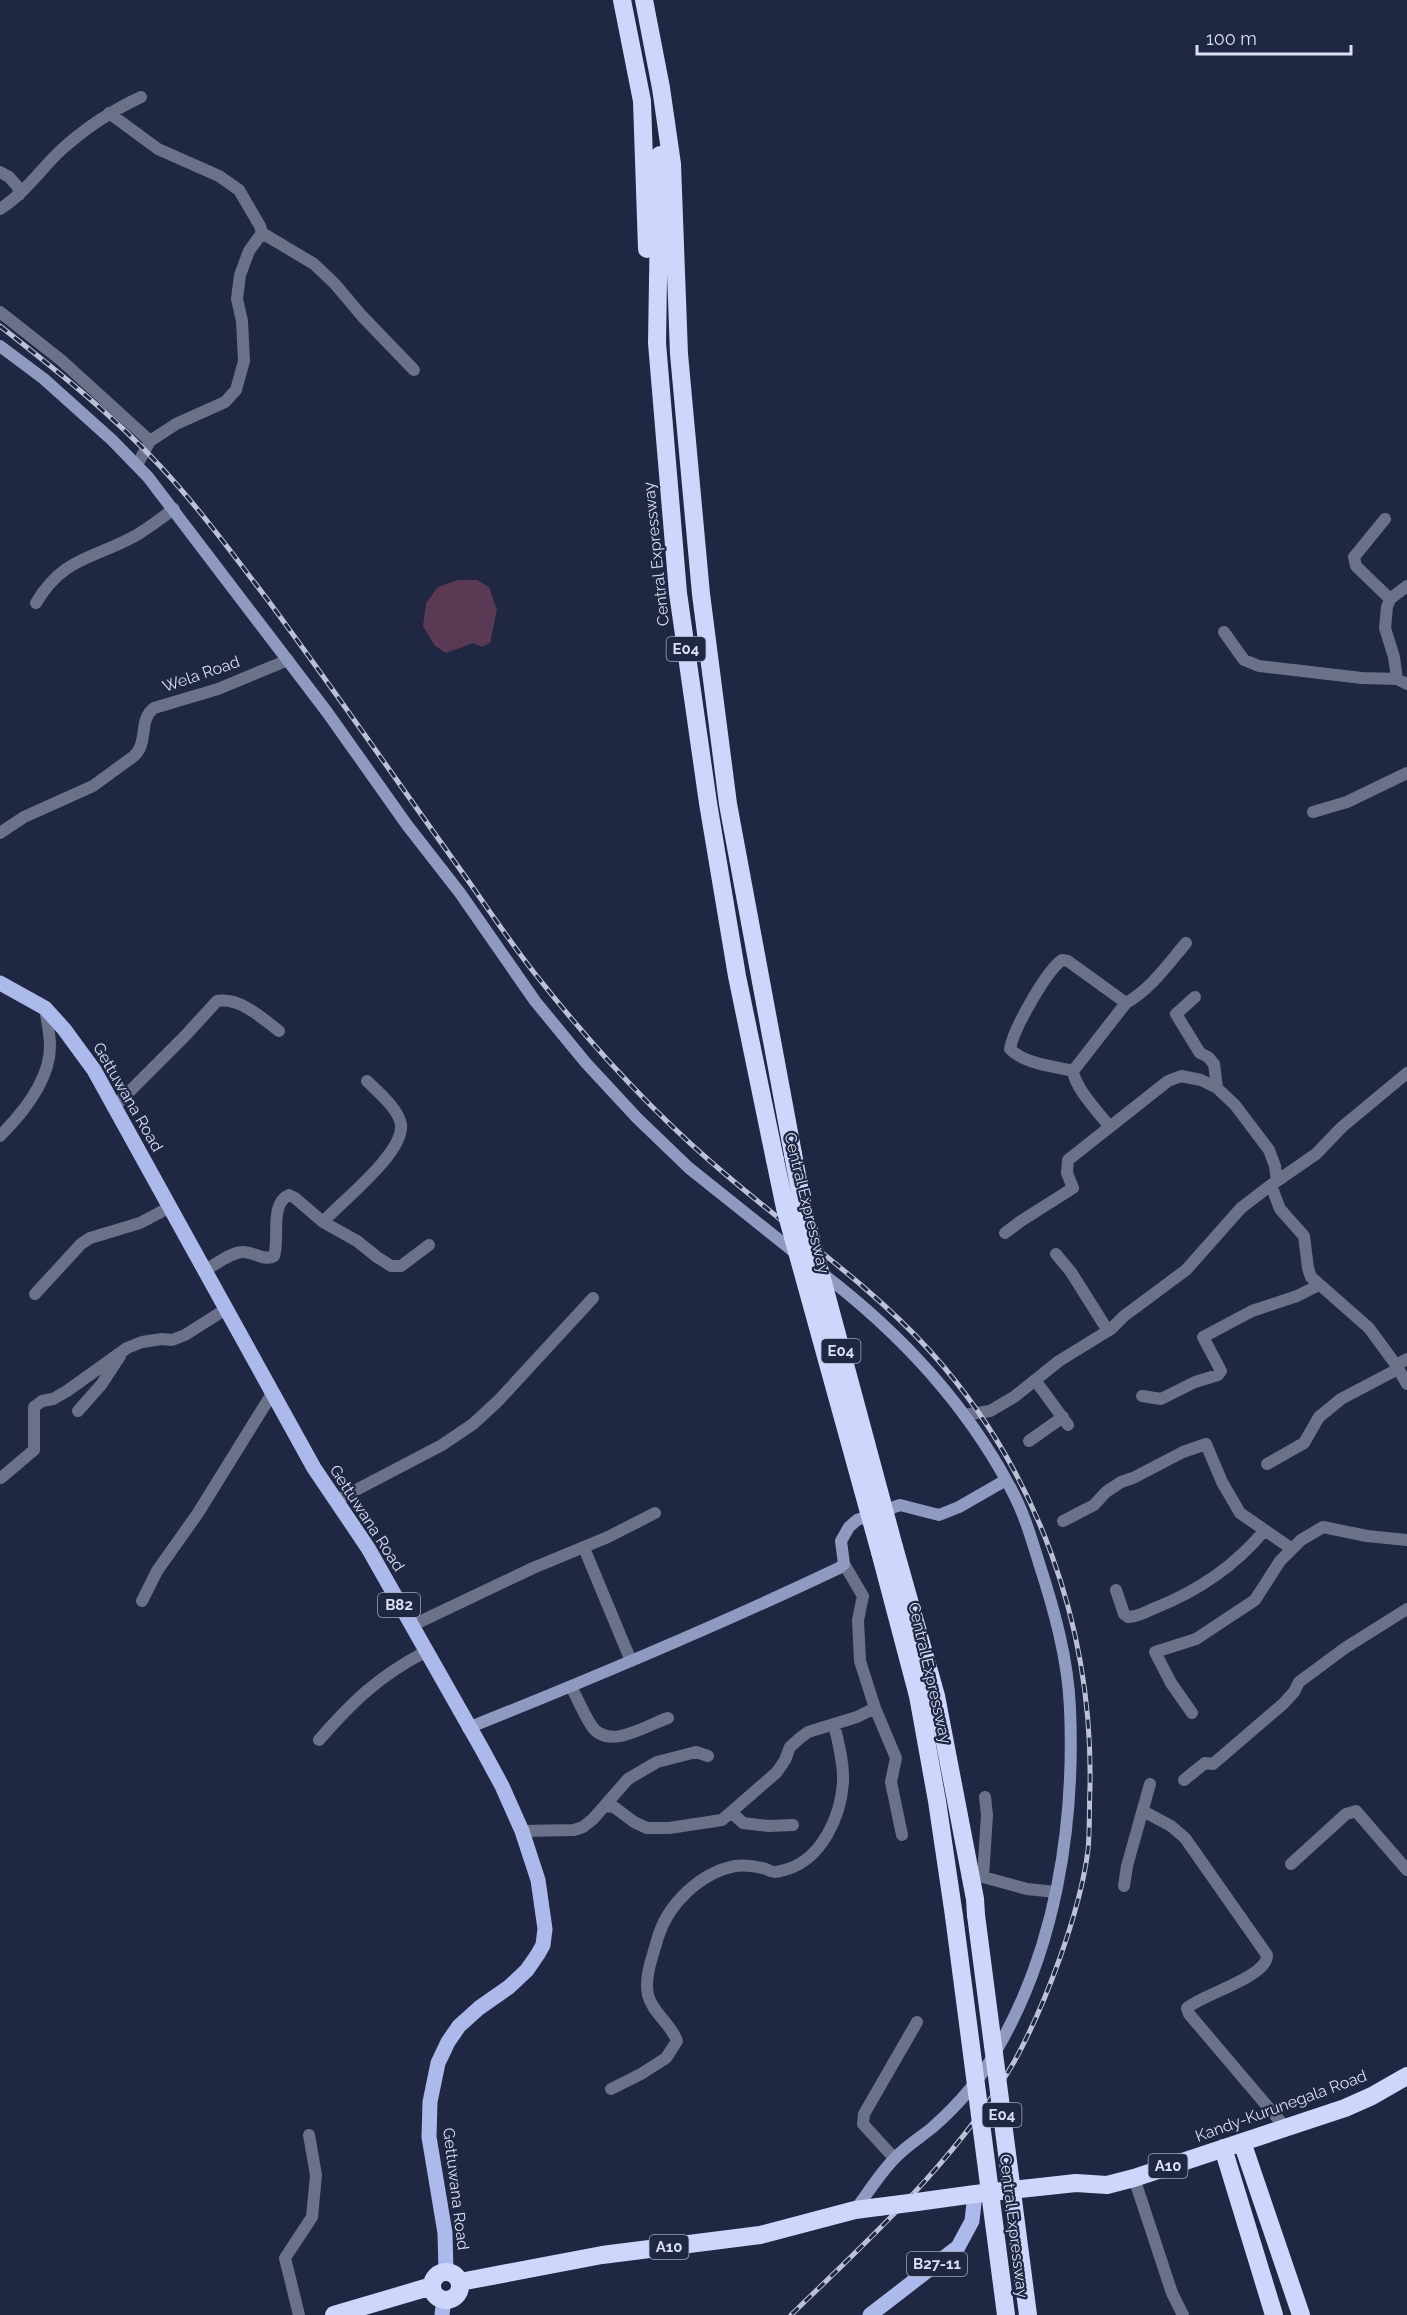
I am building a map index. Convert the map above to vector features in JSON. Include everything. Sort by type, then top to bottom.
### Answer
[{"type":"highway","points":[[622,0],[642,101],[650,321],[657,343]]},
{"type":"highway","points":[[644,0],[661,88]]},
{"type":"highway","name":"Central Expressway","points":[[661,88],[657,343],[678,593],[708,803],[737,976],[785,1208],[887,1549],[936,1696],[976,1915],[1028,2315]]},
{"type":"highway","name":"Central Expressway","points":[[661,88],[672,164],[679,354],[701,594],[728,804],[803,1208],[887,1549],[918,1696],[954,1916],[1006,2315]]},
{"type":"highway","name":"Kandy-Kurunegala Road","points":[[855,2210],[1076,2183],[1107,2185],[1345,2108],[1407,2076]]},
{"type":"highway","points":[[1242,2142],[1301,2315]]},
{"type":"highway","points":[[1223,2148],[1274,2315]]},
{"type":"highway","name":"A10","points":[[453,2277],[760,2235],[855,2210]]},
{"type":"highway","points":[[334,2315],[449,2300],[457,2295],[460,2289],[453,2277],[437,2276],[439,2300]]},
{"type":"main road","name":"Gettuwana Road","points":[[0,983],[45,1008],[77,1045],[115,1106],[314,1468],[368,1548],[502,1786],[522,1831],[543,1902],[545,1929],[543,1945],[533,1962],[519,1977],[469,2016],[453,2033],[438,2063],[430,2102],[429,2137],[453,2277]]},
{"type":"main road","name":"B27-11","points":[[870,2315],[958,2247],[972,2221],[975,2194]]},
{"type":"street","points":[[0,209],[19,195],[59,152],[84,131],[109,113],[141,97]]},
{"type":"street","points":[[109,113],[158,149],[219,176],[239,190],[260,225],[262,233],[314,264],[414,370]]},
{"type":"street","points":[[0,171],[18,187],[19,195]]},
{"type":"street","points":[[137,465],[150,441],[176,424],[225,402],[236,390],[244,361],[242,321],[237,299],[240,275],[249,251],[262,233]]},
{"type":"street","points":[[0,312],[61,360],[150,441]]},
{"type":"street","points":[[0,346],[44,379],[137,465],[174,508],[288,660],[407,825],[460,893],[519,978],[586,1063],[637,1119],[689,1168],[882,1323],[938,1379],[1006,1480],[1032,1540],[1044,1578],[1060,1636],[1070,1706],[1068,1820],[1056,1892],[1033,1973],[1013,2021],[996,2052],[978,2079],[950,2112],[894,2158],[855,2210]]},
{"type":"street","points":[[36,603],[45,587],[76,562],[137,535],[174,508]]},
{"type":"street","points":[[1384,519],[1354,557],[1354,561],[1356,566],[1390,599]]},
{"type":"street","points":[[1224,632],[1244,660],[1259,666],[1402,682],[1385,628],[1390,599],[1407,586]]},
{"type":"street","name":"Wela Road","points":[[0,833],[24,817],[93,786],[134,756],[140,751],[143,742],[144,719],[147,713],[154,708],[218,689],[288,660]]},
{"type":"street","points":[[1313,812],[1347,802],[1407,772]]},
{"type":"street","points":[[1073,1071],[1126,1003],[1137,997],[1151,983],[1186,943]]},
{"type":"street","points":[[1073,1071],[1032,1061],[1016,1055],[1010,1049],[1023,1018],[1050,973],[1062,960],[1068,961],[1126,1003]]},
{"type":"street","points":[[1195,997],[1176,1014],[1200,1053],[1208,1057],[1214,1065],[1217,1088]]},
{"type":"street","points":[[115,1106],[217,1001],[223,1000],[245,1007],[279,1031]]},
{"type":"street","points":[[0,1136],[28,1104],[48,1064],[50,1046],[45,1008]]},
{"type":"street","points":[[1073,1071],[1088,1098],[1110,1127]]},
{"type":"street","points":[[964,1415],[990,1411],[1059,1361],[1108,1331],[1124,1316],[1186,1270],[1241,1208],[1316,1155],[1342,1127],[1407,1073]]},
{"type":"street","points":[[1005,1233],[1073,1188],[1067,1173],[1068,1160],[1168,1081],[1181,1076],[1201,1080],[1217,1088],[1235,1105],[1269,1150],[1275,1166],[1274,1183],[1280,1209],[1304,1236],[1311,1277],[1364,1324],[1401,1364],[1407,1384]]},
{"type":"street","points":[[323,1222],[386,1161],[400,1133],[401,1125],[397,1114],[367,1081]]},
{"type":"street","points":[[204,1271],[238,1252],[267,1258],[274,1256],[278,1210],[285,1197],[289,1195],[323,1222],[357,1240],[391,1266],[401,1266],[429,1245]]},
{"type":"street","points":[[35,1294],[81,1244],[90,1238],[140,1223],[170,1207]]},
{"type":"street","points":[[1056,1254],[1071,1272],[1108,1331]]},
{"type":"street","points":[[1142,1396],[1161,1399],[1195,1382],[1218,1375],[1221,1371],[1203,1337],[1252,1311],[1297,1296],[1319,1285]]},
{"type":"street","points":[[335,1501],[442,1445],[473,1424],[498,1401],[593,1298]]},
{"type":"street","points":[[1,1478],[34,1450],[34,1407],[42,1401],[53,1399],[67,1391],[122,1352],[142,1342],[172,1340],[185,1335],[226,1309]]},
{"type":"street","points":[[78,1411],[101,1385],[122,1352]]},
{"type":"street","points":[[1267,1464],[1304,1443],[1319,1417],[1341,1399],[1401,1364]]},
{"type":"street","points":[[1029,1441],[1066,1421],[1035,1380]]},
{"type":"street","points":[[142,1601],[157,1571],[198,1513],[273,1392]]},
{"type":"street","points":[[1063,1521],[1095,1505],[1106,1492],[1121,1482],[1183,1452],[1206,1444],[1222,1482],[1240,1513],[1292,1549]]},
{"type":"street","points":[[902,1835],[891,1782],[896,1758],[875,1708],[860,1661],[858,1620],[863,1596],[844,1564],[841,1541],[849,1527],[857,1520],[900,1505],[939,1515],[959,1507],[1006,1480]]},
{"type":"street","points":[[411,1626],[532,1568],[584,1548],[655,1513]]},
{"type":"street","points":[[1192,1713],[1171,1683],[1155,1652],[1196,1639],[1255,1600],[1263,1591],[1270,1574],[1292,1549],[1301,1540],[1323,1527],[1367,1536],[1407,1540]]},
{"type":"street","points":[[1116,1590],[1124,1614],[1128,1617],[1140,1615],[1203,1586],[1235,1560],[1264,1531]]},
{"type":"street","points":[[584,1548],[631,1661]]},
{"type":"street","points":[[468,1728],[571,1687],[782,1596],[844,1564]]},
{"type":"street","points":[[1184,1780],[1205,1763],[1213,1764],[1242,1740],[1283,1704],[1294,1692],[1299,1682],[1344,1648],[1407,1609]]},
{"type":"street","points":[[319,1740],[372,1685],[402,1664],[425,1652]]},
{"type":"street","points":[[571,1687],[591,1725],[598,1733],[606,1737],[620,1737],[668,1718]]},
{"type":"street","points":[[605,1806],[614,1808],[647,1828],[669,1828],[722,1820],[777,1772],[794,1743],[808,1732],[857,1717],[875,1708]]},
{"type":"street","points":[[611,2089],[666,2058],[677,2041],[674,2032],[649,1998],[646,1980],[662,1926],[675,1906],[694,1885],[710,1875],[736,1866],[762,1868],[775,1872],[801,1865],[816,1851],[831,1829],[839,1805],[843,1781],[834,1724]]},
{"type":"street","points":[[522,1831],[574,1830],[584,1827],[628,1779],[657,1762],[696,1752],[708,1756]]},
{"type":"street","points":[[1124,1886],[1127,1866],[1150,1784]]},
{"type":"street","points":[[985,1797],[987,1815],[983,1877],[1027,1889],[1056,1892]]},
{"type":"street","points":[[1143,1811],[1171,1826],[1185,1838],[1267,1955],[1267,1961],[1263,1966],[1237,1983],[1196,2000],[1187,2008],[1189,2014],[1285,2127]]},
{"type":"street","points":[[1291,1864],[1346,1814],[1356,1811],[1407,1870]]},
{"type":"street","points":[[732,1813],[743,1823],[769,1826],[793,1825]]},
{"type":"street","points":[[894,2158],[863,2124],[864,2114],[917,2022]]},
{"type":"street","points":[[299,2315],[285,2258],[312,2217],[315,2175],[309,2135]]},
{"type":"street","points":[[1134,2178],[1172,2293],[1183,2315]]},
{"type":"shaded area","points":[[458,580],[477,580],[489,587],[497,610],[490,643],[482,647],[473,643],[446,653],[435,646],[423,626],[426,603],[438,587]]},
{"type":"railway","points":[[0,326],[103,410],[142,447],[189,499],[295,637],[521,956],[607,1059],[679,1133],[756,1200],[859,1283],[930,1351],[968,1397],[1001,1447],[1028,1499],[1051,1554],[1069,1610],[1081,1668],[1088,1727],[1090,1787],[1089,1842],[1084,1875],[1060,1959],[1038,2014],[1014,2062],[966,2132],[882,2227],[791,2315]]}]
